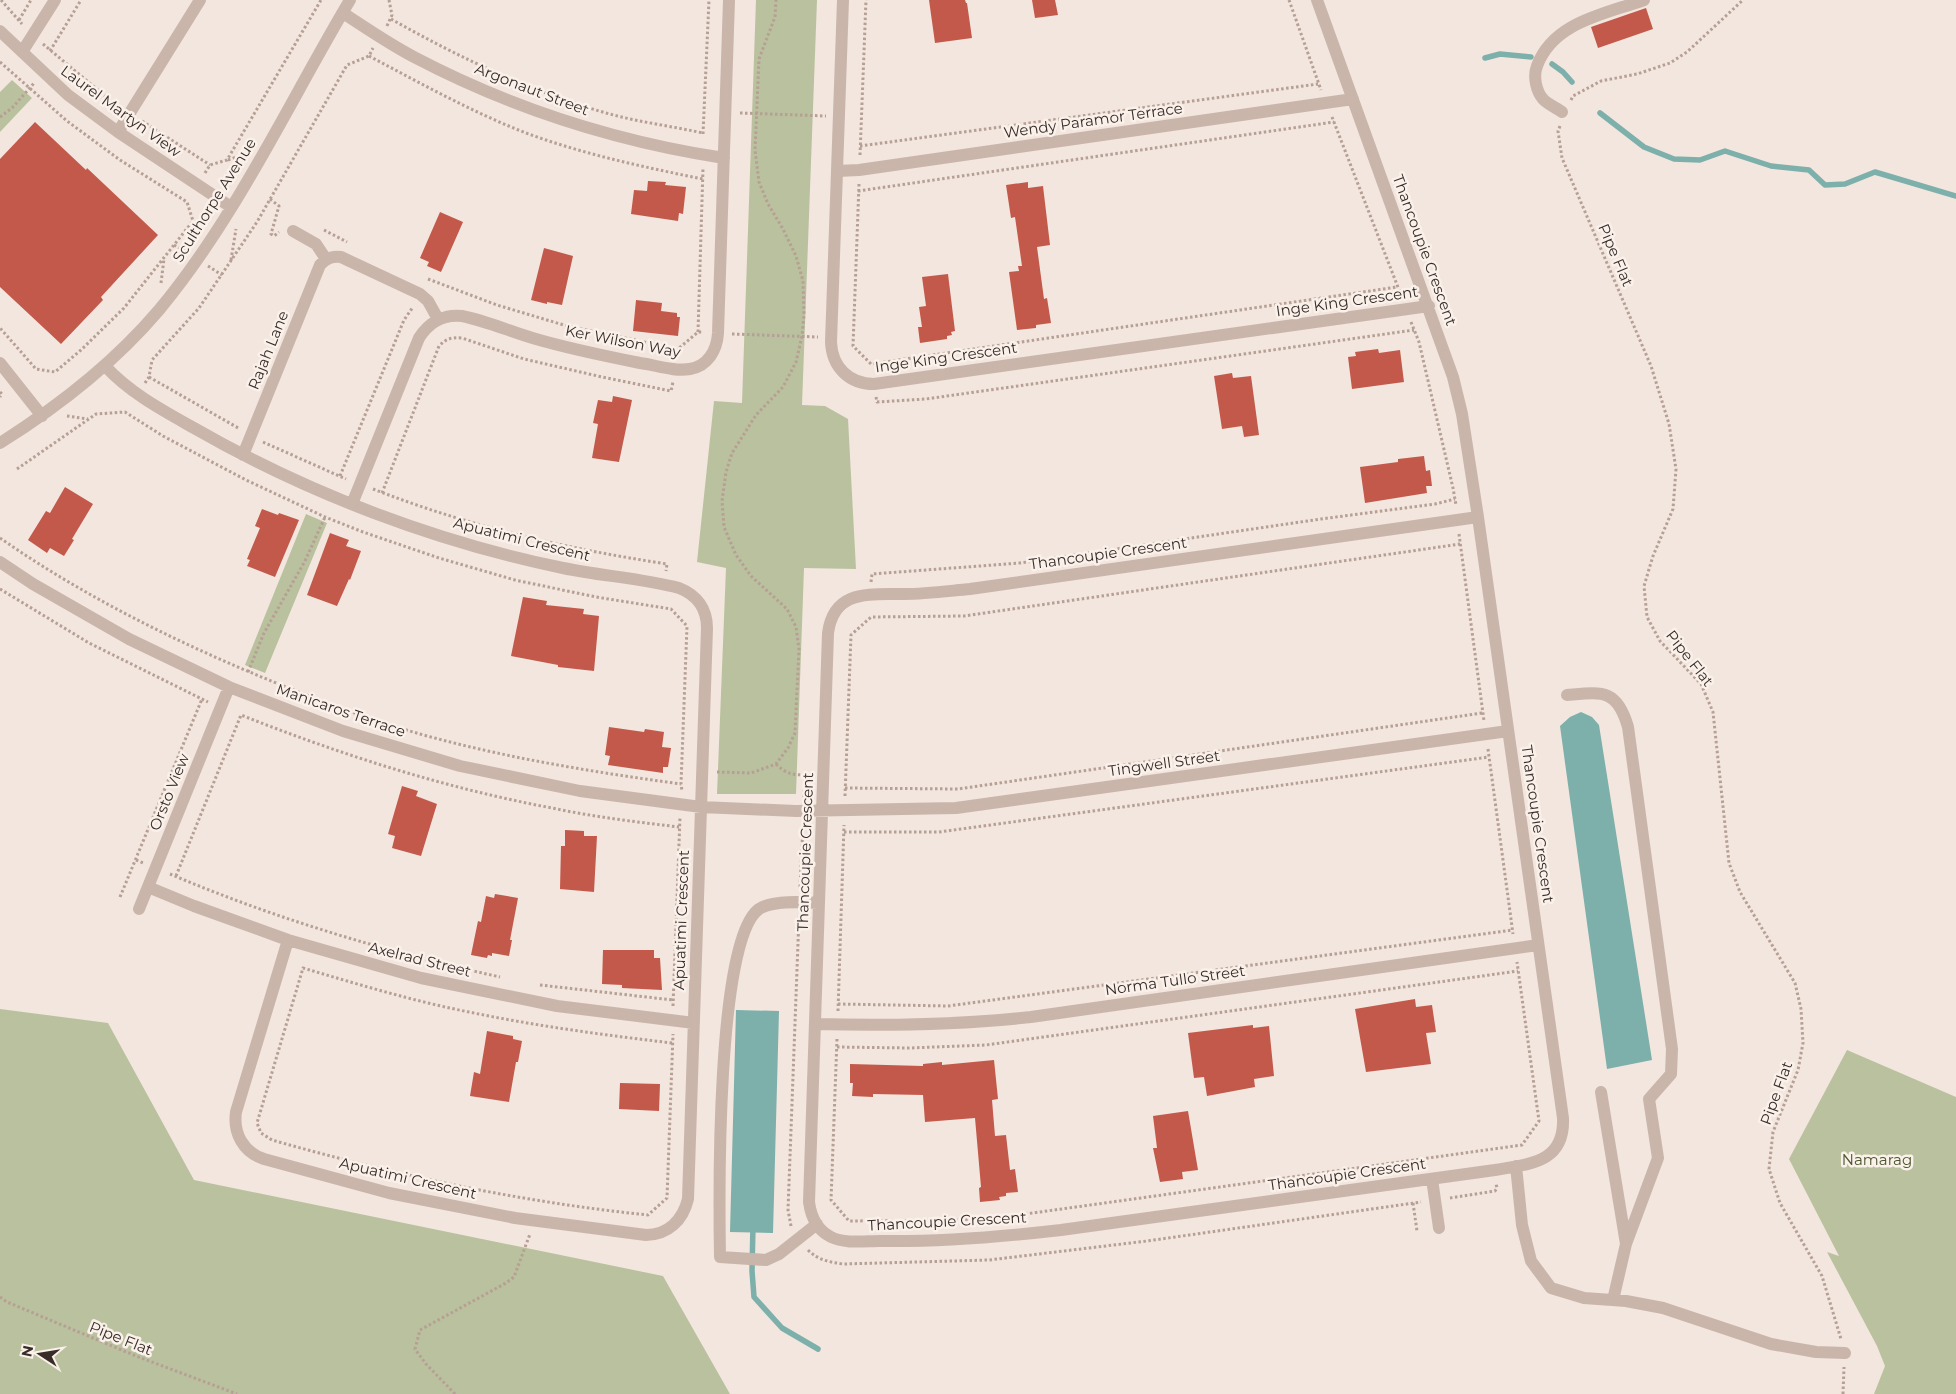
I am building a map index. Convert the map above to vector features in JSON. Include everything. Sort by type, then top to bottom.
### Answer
[{"type":"street","points":[[22,52],[55,0]]},
{"type":"street","points":[[118,132],[200,0]]},
{"type":"street","name":"Sculthorpe Avenue","points":[[0,443],[67,398],[105,366],[158,311],[182,282],[214,236],[350,0]]},
{"type":"street","name":"Ker Wilson Way","points":[[438,319],[452,315],[462,316],[535,339],[593,353],[675,369],[691,369],[705,362],[715,350],[718,333],[729,0]]},
{"type":"street","name":"Inge King Crescent","points":[[843,0],[831,337],[833,356],[842,371],[857,381],[874,384],[1429,306]]},
{"type":"street","name":"Thancoupie Crescent","points":[[1317,0],[1429,306],[1453,377],[1462,414],[1478,517],[1563,1126],[1560,1140],[1550,1154],[1535,1163],[1080,1228],[990,1238],[919,1242],[848,1241],[831,1237],[816,1224],[809,1202],[829,626],[835,613],[844,602],[857,596],[871,594],[912,594],[970,589],[1478,517]]},
{"type":"street","points":[[1562,112],[1543,100],[1536,84],[1535,71],[1540,58],[1548,46],[1563,32],[1582,21],[1644,0]]},
{"type":"street","name":"Argonaut Street","points":[[342,13],[413,56],[487,92],[555,118],[643,144],[724,158]]},
{"type":"street","name":"Laurel Martyn View","points":[[0,31],[68,95],[118,132],[231,207]]},
{"type":"street","name":"Wendy Paramor Terrace","points":[[837,171],[859,170],[1353,99]]},
{"type":"street","points":[[288,230],[316,244],[326,259],[334,257],[343,258],[413,290],[426,299],[438,319],[427,327],[419,338],[352,504]]},
{"type":"street","name":"Rajah Lane","points":[[243,455],[320,265],[326,259]]},
{"type":"street","points":[[0,363],[42,416]]},
{"type":"street","name":"Apuatimi Crescent","points":[[105,366],[118,380],[137,395],[243,455],[308,486],[352,504],[456,541],[563,568],[682,589],[694,597],[701,605],[707,621],[688,1199],[680,1219],[670,1228],[657,1234],[643,1235],[515,1218],[398,1195],[261,1158],[249,1150],[238,1136],[235,1122],[236,1112],[288,940]]},
{"type":"street","name":"Manicaros Terrace","points":[[0,562],[33,584],[129,639],[229,687],[343,731],[460,766],[580,791],[701,807],[796,811],[822,810]]},
{"type":"street","name":"Orsto View","points":[[139,909],[229,687]]},
{"type":"street","points":[[1567,695],[1598,692],[1610,697],[1619,705],[1625,715],[1672,1049],[1671,1074],[1649,1099],[1658,1158],[1626,1244],[1613,1300]]},
{"type":"street","name":"Tingwell Street","points":[[822,810],[912,810],[1001,803],[1508,731]]},
{"type":"street","name":"Axelrad Street","points":[[148,887],[288,940],[421,978],[557,1006],[694,1023]]},
{"type":"street","points":[[816,1224],[779,1254],[766,1260],[720,1257],[724,1042],[728,1000],[745,928],[759,909],[782,902],[819,903]]},
{"type":"street","name":"Norma Tullo Street","points":[[815,1024],[918,1026],[974,1023],[1538,945]]},
{"type":"street","points":[[1601,1092],[1626,1244]]},
{"type":"street","points":[[1516,1166],[1522,1226],[1530,1262],[1551,1288],[1584,1298],[1626,1300],[1663,1308],[1771,1344],[1816,1352],[1845,1353]]},
{"type":"street","points":[[1432,1179],[1439,1228]]},
{"type":"path","points":[[1,0],[18,20],[31,0]]},
{"type":"path","points":[[50,51],[81,0]]},
{"type":"path","points":[[210,165],[227,160],[321,0]]},
{"type":"path","points":[[389,0],[391,19],[434,43],[519,83],[608,113],[703,133]]},
{"type":"path","points":[[682,771],[752,773],[776,764],[788,748],[795,734],[799,649],[796,627],[787,609],[751,576],[736,555],[724,527],[722,502],[726,472],[732,453],[756,415],[783,387],[796,362],[802,336],[804,315],[803,281],[796,256],[768,204],[759,182],[755,150],[759,59],[775,17],[776,0]]},
{"type":"path","points":[[866,0],[860,117],[853,346],[871,364],[1397,287]]},
{"type":"path","points":[[845,788],[958,789],[1482,713],[1455,499],[1421,352],[1327,103],[1318,84],[1289,0]]},
{"type":"path","points":[[1562,112],[1573,96],[1601,81],[1637,74],[1676,59],[1687,52],[1743,0]]},
{"type":"path","points":[[662,607],[667,564],[591,553],[522,538],[465,522],[382,493],[250,436],[150,377],[152,360],[199,308],[257,222],[347,65],[369,56],[474,111],[527,133],[622,162],[703,179]]},
{"type":"path","points":[[0,62],[67,121],[120,160],[187,202],[193,221],[124,308],[81,350],[55,372],[36,369],[0,328]]},
{"type":"path","points":[[860,146],[1318,84]]},
{"type":"path","points":[[0,117],[23,96]]},
{"type":"path","points":[[704,112],[860,117]]},
{"type":"path","name":"Pipe Flat","points":[[1562,112],[1558,131],[1562,158],[1651,366],[1669,424],[1676,469],[1673,509],[1653,556],[1644,586],[1647,617],[1660,640],[1700,684],[1713,712],[1729,863],[1740,892],[1795,983],[1801,1010],[1804,1043],[1798,1070],[1773,1132],[1769,1169],[1780,1203],[1822,1276],[1845,1353],[1843,1394]]},
{"type":"path","points":[[858,190],[1334,122]]},
{"type":"path","points":[[270,199],[279,206],[272,235],[276,236],[288,230]]},
{"type":"path","points":[[323,229],[348,242]]},
{"type":"path","points":[[426,279],[496,305],[566,326],[678,349]]},
{"type":"path","points":[[340,476],[404,320],[416,305],[436,292],[442,285]]},
{"type":"path","points":[[877,402],[995,390],[1414,330]]},
{"type":"path","points":[[382,493],[439,346],[445,340],[453,337],[462,338],[524,359],[672,391],[678,349],[698,332],[854,338]]},
{"type":"path","points":[[0,392],[2,394],[0,397]]},
{"type":"path","points":[[17,469],[96,414],[125,412]]},
{"type":"path","points":[[871,617],[872,574],[1020,563],[1436,504],[1455,499]]},
{"type":"path","points":[[248,672],[264,633],[305,561],[325,517]]},
{"type":"path","points":[[0,538],[46,568],[117,609],[203,653],[335,706],[420,734],[541,763],[680,784]]},
{"type":"path","points":[[844,832],[939,832],[1489,757],[1539,1121],[1522,1145],[1011,1216],[958,1220],[849,1220],[831,1200],[844,810],[851,635],[871,617],[964,616],[1460,544]]},
{"type":"path","points":[[0,589],[90,643],[202,699],[352,757],[474,792],[562,810],[679,828]]},
{"type":"path","points":[[120,897],[202,699]]},
{"type":"path","points":[[241,715],[176,876],[256,907],[376,947],[502,977]]},
{"type":"path","points":[[802,855],[788,1210],[793,1231],[798,1238],[814,1256],[827,1262],[843,1264],[989,1260],[1147,1241],[1495,1191],[1497,1188],[1492,1149]]},
{"type":"path","points":[[838,1004],[948,1006],[1513,930]]},
{"type":"path","points":[[538,985],[674,1000],[667,1198],[648,1215],[512,1197],[395,1173],[272,1140],[261,1133],[256,1123],[302,968],[467,1012],[567,1030],[672,1043]]},
{"type":"path","points":[[837,1047],[909,1048],[986,1045],[1519,971]]},
{"type":"path","points":[[1413,1203],[1417,1230]]},
{"type":"path","points":[[455,1394],[426,1364],[415,1349],[420,1330],[514,1277],[531,1231]]},
{"type":"path","name":"Pipe Flat","points":[[0,1297],[7,1302],[136,1356],[237,1394]]},
{"type":"green space","points":[[756,0],[817,0],[802,405],[825,406],[848,419],[856,569],[804,568],[796,794],[717,794],[726,568],[697,562],[714,401],[742,403]]},
{"type":"green space","points":[[12,80],[32,98],[0,132],[0,92]]},
{"type":"green space","points":[[306,514],[327,523],[265,673],[245,665]]},
{"type":"green space","points":[[0,1009],[108,1023],[194,1180],[663,1276],[730,1394],[0,1394]]},
{"type":"green space","name":"Namarag","points":[[1847,1050],[1956,1097],[1956,1394],[1874,1394],[1885,1366],[1877,1346],[1827,1252],[1839,1256],[1789,1159]]},
{"type":"water","points":[[1581,712],[1592,717],[1599,725],[1652,1060],[1607,1069],[1560,726],[1570,717]]},
{"type":"water","points":[[736,1010],[779,1011],[773,1233],[730,1232]]},
{"type":"building","points":[[929,0],[965,0],[972,38],[935,43]]},
{"type":"building","points":[[1032,0],[1055,0],[1058,15],[1035,18]]},
{"type":"building","points":[[1646,8],[1653,29],[1598,48],[1591,27]]},
{"type":"building","points":[[35,122],[158,235],[101,297],[103,300],[61,344],[0,287],[0,159]]},
{"type":"building","points":[[648,181],[666,182],[665,185],[686,187],[683,214],[679,213],[678,221],[631,214],[634,190],[647,191]]},
{"type":"building","points":[[1028,182],[1028,188],[1043,186],[1050,245],[1037,247],[1044,299],[1047,298],[1051,323],[1036,325],[1036,328],[1017,330],[1009,272],[1019,271],[1018,266],[1022,266],[1015,217],[1011,218],[1006,185]]},
{"type":"building","points":[[440,212],[463,222],[441,272],[427,266],[429,262],[420,258]]},
{"type":"building","points":[[544,248],[573,256],[562,305],[531,300]]},
{"type":"building","points":[[948,274],[955,331],[951,332],[952,335],[947,336],[947,339],[920,343],[918,327],[922,327],[919,307],[926,306],[922,277]]},
{"type":"building","points":[[636,300],[662,303],[661,311],[677,313],[677,317],[680,317],[678,336],[633,331]]},
{"type":"building","points":[[1378,349],[1379,353],[1400,350],[1404,382],[1352,389],[1348,357],[1356,356],[1355,352]]},
{"type":"building","points":[[1232,373],[1233,378],[1251,376],[1259,435],[1244,437],[1242,426],[1222,429],[1214,376]]},
{"type":"building","points":[[613,396],[632,400],[619,462],[592,458],[598,424],[593,423],[598,400],[612,402]]},
{"type":"building","points":[[1424,456],[1426,471],[1430,470],[1432,486],[1426,486],[1427,493],[1365,503],[1360,467],[1398,462],[1398,459]]},
{"type":"building","points":[[65,487],[93,504],[64,556],[50,548],[47,553],[28,540],[46,511],[50,513]]},
{"type":"building","points":[[262,509],[299,520],[275,577],[247,566],[250,560],[247,559],[260,528],[255,526]]},
{"type":"building","points":[[330,533],[349,540],[346,546],[361,551],[350,580],[337,606],[307,595]]},
{"type":"building","points":[[523,597],[547,601],[546,605],[584,609],[583,614],[599,616],[594,671],[558,667],[558,665],[511,656]]},
{"type":"building","points":[[609,727],[644,732],[645,729],[664,732],[662,747],[671,748],[668,767],[663,767],[663,773],[608,765],[610,756],[605,755]]},
{"type":"building","points":[[402,786],[418,791],[416,796],[437,804],[421,856],[392,848],[395,836],[388,834]]},
{"type":"building","points":[[565,830],[584,831],[584,836],[597,836],[594,892],[560,889],[561,846],[565,846]]},
{"type":"building","points":[[495,894],[518,898],[509,956],[492,953],[492,956],[488,955],[487,958],[471,955],[478,921],[481,922],[486,896],[494,898]]},
{"type":"building","points":[[603,950],[654,950],[654,958],[660,958],[662,990],[622,988],[622,985],[602,984]]},
{"type":"building","points":[[1415,999],[1416,1007],[1432,1005],[1436,1032],[1426,1033],[1431,1064],[1366,1072],[1355,1009]]},
{"type":"building","points":[[1253,1025],[1253,1028],[1269,1026],[1274,1076],[1254,1079],[1255,1087],[1207,1096],[1204,1077],[1194,1078],[1188,1033]]},
{"type":"building","points":[[487,1031],[513,1036],[513,1039],[522,1041],[509,1102],[470,1096],[474,1072],[480,1074]]},
{"type":"building","points":[[994,1060],[998,1099],[992,1100],[995,1136],[1006,1135],[1010,1170],[1015,1169],[1018,1192],[1006,1193],[1006,1196],[999,1197],[1000,1200],[980,1202],[979,1188],[981,1187],[975,1118],[925,1122],[923,1095],[873,1094],[873,1097],[852,1096],[853,1083],[850,1083],[850,1064],[923,1066],[923,1064],[942,1062],[942,1065]]},
{"type":"building","points":[[620,1083],[660,1084],[659,1111],[619,1109]]},
{"type":"building","points":[[1188,1111],[1198,1170],[1182,1172],[1183,1179],[1160,1182],[1153,1148],[1157,1148],[1153,1116]]},
{"type":"waterway","points":[[1485,58],[1500,54],[1531,57]]},
{"type":"waterway","points":[[1552,64],[1572,82]]},
{"type":"waterway","points":[[1600,113],[1644,147],[1674,159],[1700,160],[1725,151],[1771,166],[1809,170],[1825,185],[1845,184],[1875,172],[1956,196]]},
{"type":"waterway","points":[[753,1225],[752,1271],[754,1297],[782,1328],[818,1349]]}]
